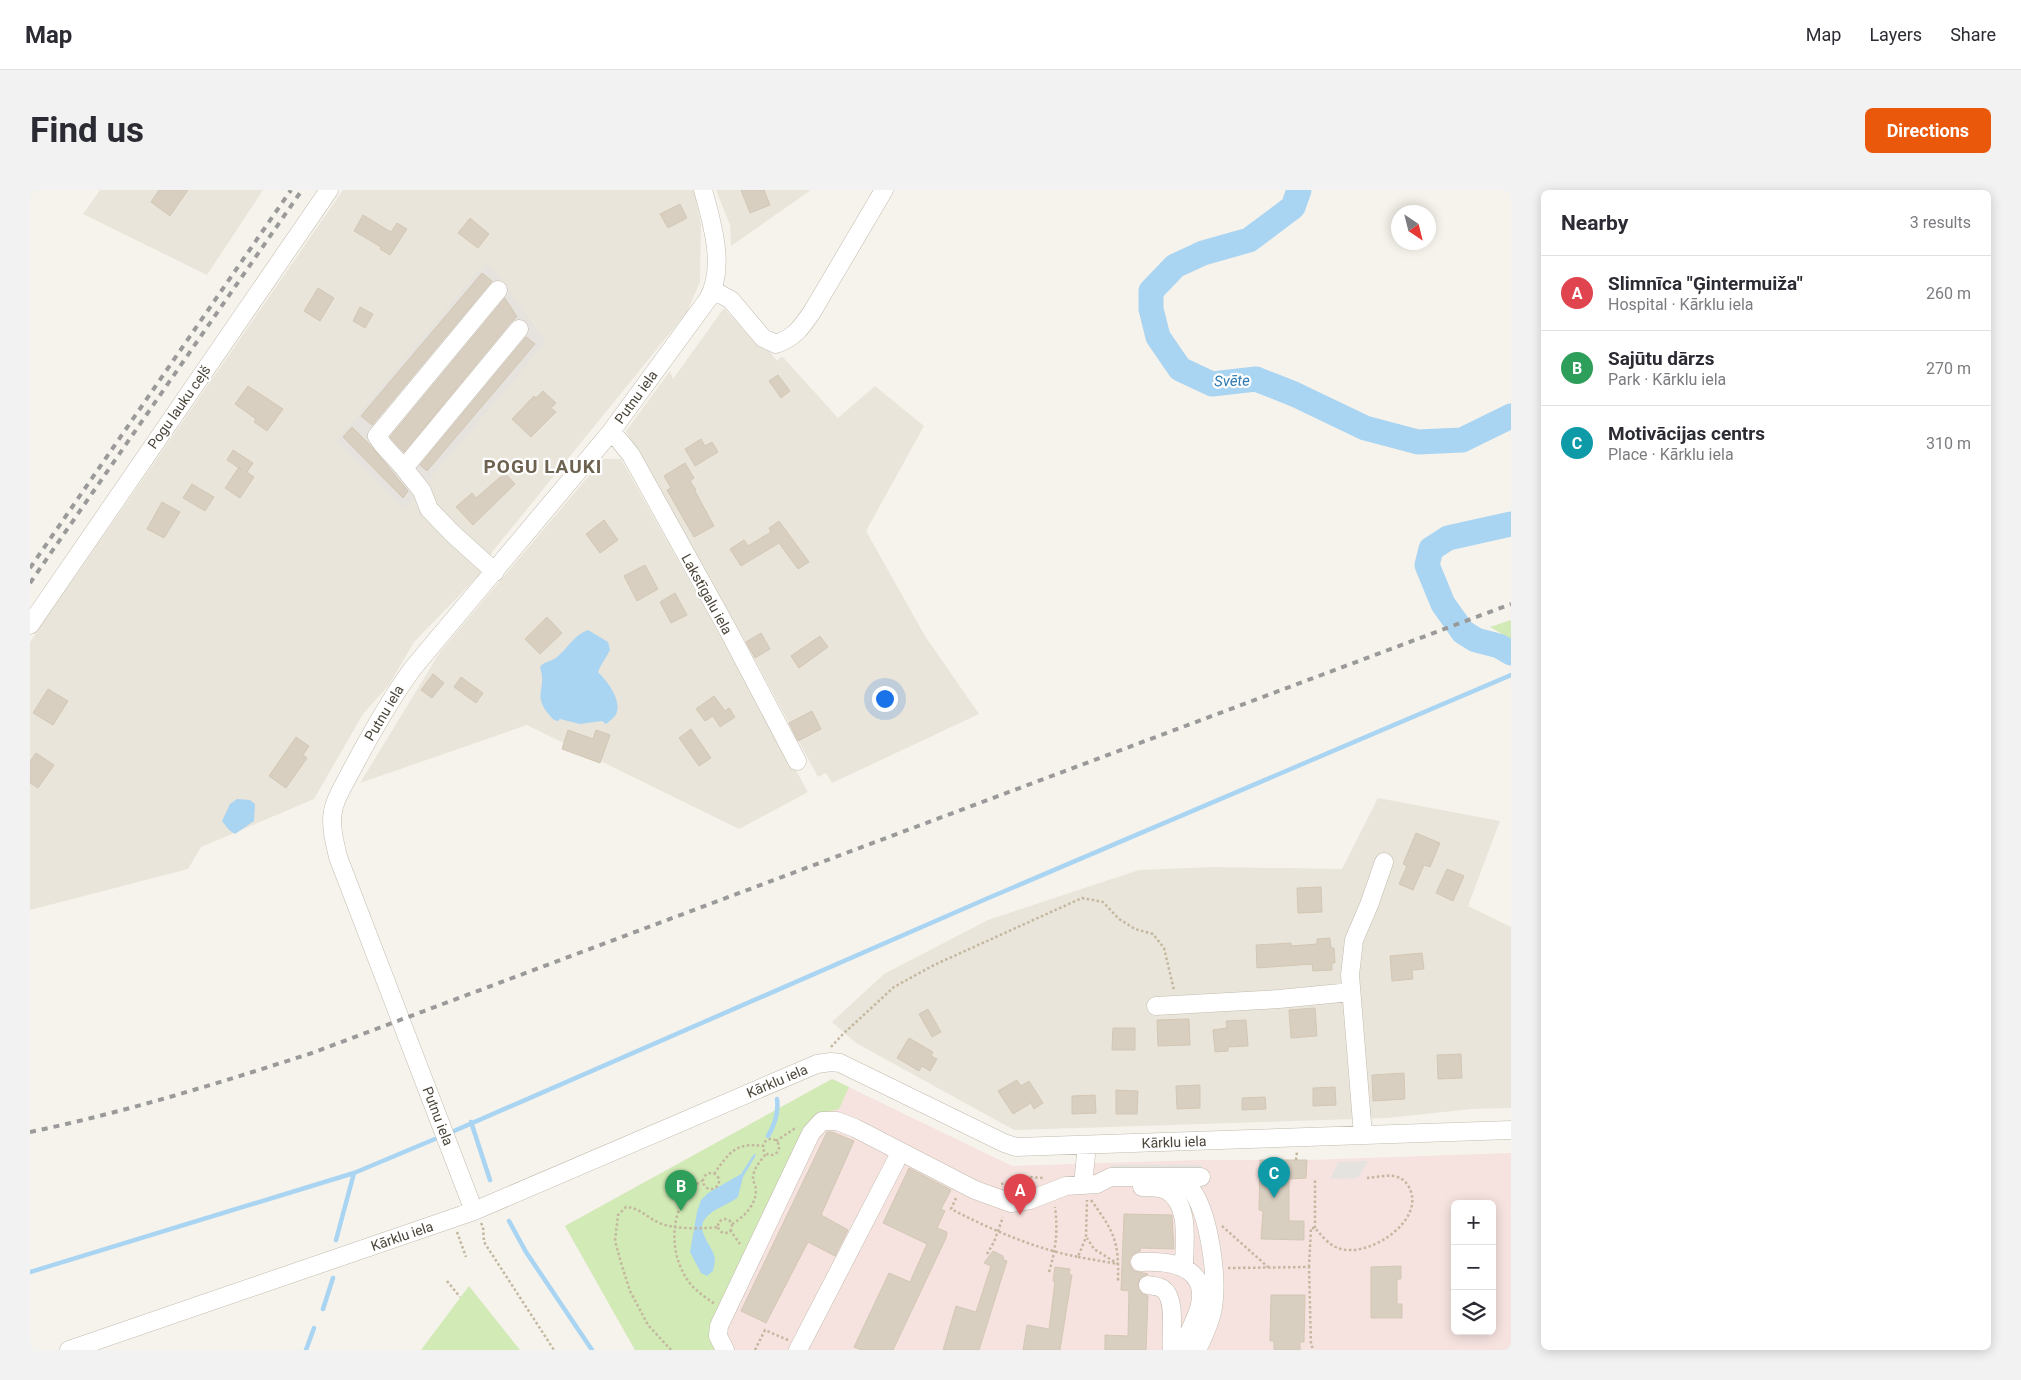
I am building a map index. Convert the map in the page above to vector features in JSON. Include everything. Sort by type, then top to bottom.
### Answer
[{"type":"street","name":"Pogu lauku ceļš","points":[[30,625],[329,190]]},
{"type":"street","points":[[703,190],[712,222],[716,252],[713,290],[731,300],[763,338],[776,344],[789,340],[812,312],[884,190]]},
{"type":"street","points":[[495,572],[452,534],[429,509],[422,491],[383,445],[378,436],[498,290]]},
{"type":"street","name":"Putnu iela","points":[[474,1211],[338,857],[333,834],[332,811],[341,790],[393,696],[429,648],[495,572],[610,433],[713,290]]},
{"type":"street","points":[[404,468],[519,329]]},
{"type":"street","name":"Lakstīgalu iela","points":[[610,433],[620,440],[631,455],[728,630],[797,761]]},
{"type":"street","points":[[1363,1135],[1350,975],[1354,940],[1384,862]]},
{"type":"street","points":[[1156,1006],[1298,998],[1351,992]]},
{"type":"street","name":"Kārklu iela","points":[[69,1350],[474,1211],[817,1064],[840,1063],[1004,1143],[1016,1147],[1511,1130]]},
{"type":"street","points":[[725,1350],[718,1336],[719,1326],[816,1125],[822,1120],[837,1121],[962,1184],[1008,1202],[1030,1200],[1066,1186],[1089,1190],[1153,1187],[1164,1189],[1172,1195],[1182,1210],[1184,1267]]},
{"type":"street","points":[[1087,1144],[1089,1190]]},
{"type":"street","points":[[799,1348],[900,1153]]},
{"type":"street","points":[[1089,1190],[1110,1177],[1201,1177]]},
{"type":"street","points":[[1174,1177],[1182,1180],[1191,1188],[1200,1207],[1214,1268],[1213,1307],[1197,1350]]},
{"type":"street","points":[[1140,1262],[1157,1261],[1184,1267],[1195,1276],[1201,1291],[1196,1317],[1186,1337],[1188,1350]]},
{"type":"street","points":[[1148,1285],[1165,1290],[1171,1299],[1172,1350]]},
{"type":"path","points":[[817,1064],[843,1034],[894,987],[934,965],[1082,898],[1103,902],[1119,918],[1135,929],[1153,934],[1164,948],[1173,980],[1176,1005]]},
{"type":"path","points":[[771,1139],[776,1141],[779,1146],[778,1151],[774,1155],[766,1154],[763,1150],[766,1141],[771,1139]]},
{"type":"path","points":[[726,1311],[700,1293],[684,1274],[677,1254],[675,1226],[681,1204],[690,1191],[707,1175],[714,1174],[732,1151],[739,1146],[748,1144],[763,1146]]},
{"type":"path","points":[[718,1227],[720,1231],[726,1233],[730,1230],[732,1224],[743,1217],[754,1201],[756,1189],[753,1178],[756,1168],[766,1154]]},
{"type":"path","points":[[703,1180],[706,1187],[710,1189],[715,1188],[718,1181],[714,1174]]},
{"type":"path","points":[[1315,1180],[1315,1228],[1337,1248],[1351,1251],[1374,1245],[1402,1227],[1411,1212],[1411,1190],[1403,1180],[1395,1176],[1367,1178]]},
{"type":"path","points":[[962,1184],[951,1209],[997,1232],[1055,1252],[1118,1264]]},
{"type":"path","points":[[1078,1257],[1086,1236],[1089,1190]]},
{"type":"path","points":[[1089,1190],[1091,1200],[1112,1231],[1116,1243],[1118,1281]]},
{"type":"path","points":[[1049,1272],[1055,1252],[1058,1228],[1054,1191]]},
{"type":"path","points":[[987,1254],[1008,1202]]},
{"type":"path","points":[[671,1350],[648,1325],[630,1291],[615,1240],[618,1215],[626,1207],[636,1207],[662,1225],[718,1227]]},
{"type":"path","points":[[474,1211],[483,1227],[484,1242],[554,1350]]},
{"type":"path","points":[[452,1219],[466,1257]]},
{"type":"path","points":[[718,1227],[719,1222],[725,1219],[729,1220],[732,1224]]},
{"type":"path","points":[[1220,1223],[1268,1268]]},
{"type":"path","points":[[1310,1350],[1311,1228],[1315,1228]]},
{"type":"path","points":[[1086,1236],[1094,1249],[1118,1264]]},
{"type":"path","points":[[1214,1268],[1310,1266]]},
{"type":"path","points":[[447,1281],[460,1297]]},
{"type":"path","points":[[755,1350],[765,1330],[799,1348]]},
{"type":"path","points":[[1311,1345],[1314,1350]]},
{"type":"shaded area","points":[[100,190],[263,190],[207,275],[83,214]]},
{"type":"shaded area","points":[[343,190],[694,190],[701,225],[700,282],[687,312],[493,551],[481,573],[414,642],[389,685],[363,714],[314,799],[201,847],[188,869],[30,910],[30,642]]},
{"type":"shaded area","points":[[716,190],[811,190],[731,246],[730,225]]},
{"type":"shaded area","points":[[487,261],[546,342],[404,510],[336,441]]},
{"type":"shaded area","points":[[724,308],[760,348],[769,351],[777,361],[782,356],[838,418],[875,386],[924,426],[866,531],[925,636],[979,714],[832,783],[826,773],[818,777],[740,632],[626,431],[670,371],[673,379]]},
{"type":"shaded area","points":[[603,459],[621,459],[808,792],[739,829],[527,725],[360,783],[440,652]]},
{"type":"shaded area","points":[[1378,798],[1500,821],[1468,906],[1511,927],[1511,1108],[1472,1109],[1387,1118],[1014,1130],[856,1043],[832,1022],[884,974],[988,920],[1139,870],[1215,867],[1342,869]]},
{"type":"shaded area","points":[[832,1079],[1012,1166],[1200,1160],[1307,1160],[1511,1153],[1511,1350],[635,1350],[565,1226]]},
{"type":"shaded area","points":[[1368,1161],[1358,1178],[1330,1179],[1338,1162]]},
{"type":"shaded area","points":[[1111,1165],[1202,1165],[1201,1177],[1111,1177]]},
{"type":"green space","points":[[1511,620],[1511,639],[1490,627]]},
{"type":"green space","points":[[832,1079],[849,1087],[839,1109],[815,1115],[806,1132],[718,1350],[635,1350],[565,1226]]},
{"type":"green space","points":[[469,1286],[520,1350],[421,1350]]},
{"type":"water","points":[[588,630],[608,642],[610,650],[598,672],[616,698],[617,710],[614,717],[606,724],[602,721],[580,724],[560,719],[558,721],[554,720],[542,705],[542,675],[540,667],[555,659],[575,638]]},
{"type":"water","points":[[237,799],[250,800],[255,804],[254,821],[235,834],[222,821],[230,804]]},
{"type":"water","points":[[754,1154],[756,1155],[743,1177],[738,1197],[712,1212],[703,1223],[703,1233],[715,1259],[713,1271],[707,1276],[701,1273],[690,1252],[701,1200],[708,1193],[741,1174]]},
{"type":"building","points":[[159,190],[188,190],[170,216],[151,202]]},
{"type":"building","points":[[741,190],[764,190],[770,205],[750,213]]},
{"type":"building","points":[[680,204],[687,218],[668,228],[660,214]]},
{"type":"building","points":[[363,215],[391,232],[397,223],[407,229],[390,255],[380,249],[381,247],[354,231]]},
{"type":"building","points":[[470,218],[489,234],[478,248],[458,233]]},
{"type":"building","points":[[482,273],[492,281],[372,425],[361,416]]},
{"type":"building","points":[[318,288],[334,298],[320,321],[304,311]]},
{"type":"building","points":[[505,298],[517,317],[404,452],[390,437]]},
{"type":"building","points":[[360,307],[373,314],[365,328],[353,321]]},
{"type":"building","points":[[526,337],[535,344],[427,471],[420,465]]},
{"type":"building","points":[[778,375],[790,391],[781,398],[769,381]]},
{"type":"building","points":[[248,386],[283,409],[267,431],[254,422],[256,419],[235,404]]},
{"type":"building","points":[[543,391],[556,403],[551,408],[556,412],[531,437],[512,419],[534,396],[536,398]]},
{"type":"building","points":[[352,427],[371,446],[408,491],[403,498],[343,437]]},
{"type":"building","points":[[701,439],[705,446],[712,442],[718,452],[695,466],[685,449]]},
{"type":"building","points":[[233,450],[253,463],[247,472],[254,477],[240,498],[225,488],[239,468],[227,460]]},
{"type":"building","points":[[685,463],[694,478],[690,481],[714,526],[694,537],[667,490],[671,488],[664,476]]},
{"type":"building","points":[[505,473],[515,484],[473,525],[456,507],[472,493],[476,498]]},
{"type":"building","points":[[192,484],[214,497],[205,511],[183,498]]},
{"type":"building","points":[[162,502],[180,512],[164,538],[147,529]]},
{"type":"building","points":[[604,520],[618,540],[600,553],[586,534]]},
{"type":"building","points":[[779,521],[809,562],[798,569],[779,543],[741,566],[730,549],[744,540],[748,546],[771,532],[769,528]]},
{"type":"building","points":[[645,565],[658,589],[637,601],[624,576]]},
{"type":"building","points":[[675,593],[687,615],[671,623],[660,602]]},
{"type":"building","points":[[547,617],[562,633],[540,654],[525,639]]},
{"type":"building","points":[[761,633],[770,649],[755,658],[746,642]]},
{"type":"building","points":[[820,636],[828,647],[799,668],[791,656]]},
{"type":"building","points":[[433,674],[444,683],[432,698],[421,690]]},
{"type":"building","points":[[461,677],[483,693],[476,703],[454,687]]},
{"type":"building","points":[[48,689],[68,701],[53,725],[33,713]]},
{"type":"building","points":[[714,696],[725,711],[729,708],[735,717],[720,727],[713,716],[705,721],[696,709]]},
{"type":"building","points":[[812,711],[821,729],[798,741],[789,723]]},
{"type":"building","points":[[691,729],[711,758],[699,766],[679,738]]},
{"type":"building","points":[[568,730],[593,739],[596,730],[610,735],[600,763],[562,749]]},
{"type":"building","points":[[296,737],[309,746],[303,755],[307,758],[286,788],[269,776]]},
{"type":"building","points":[[36,753],[54,765],[38,788],[30,783],[30,761]]},
{"type":"building","points":[[1416,833],[1440,843],[1430,867],[1424,865],[1413,890],[1399,884],[1407,866],[1403,864]]},
{"type":"building","points":[[1447,869],[1464,876],[1453,901],[1436,893]]},
{"type":"building","points":[[1321,887],[1322,912],[1298,913],[1297,888]]},
{"type":"building","points":[[1330,938],[1331,948],[1334,948],[1335,963],[1332,963],[1332,970],[1313,971],[1312,964],[1257,968],[1256,945],[1291,943],[1291,946],[1317,944],[1317,939]]},
{"type":"building","points":[[1422,953],[1424,969],[1412,970],[1413,979],[1392,981],[1390,956]]},
{"type":"building","points":[[1315,1008],[1317,1036],[1291,1038],[1289,1010]]},
{"type":"building","points":[[928,1009],[941,1032],[932,1037],[919,1014]]},
{"type":"building","points":[[1189,1019],[1190,1045],[1158,1046],[1157,1020]]},
{"type":"building","points":[[1246,1020],[1248,1046],[1228,1047],[1228,1051],[1215,1052],[1213,1030],[1227,1028],[1226,1021]]},
{"type":"building","points":[[1113,1028],[1135,1028],[1135,1050],[1112,1050]]},
{"type":"building","points":[[909,1038],[933,1052],[931,1056],[937,1059],[930,1071],[922,1066],[919,1071],[897,1058]]},
{"type":"building","points":[[1461,1054],[1462,1078],[1438,1079],[1437,1055]]},
{"type":"building","points":[[1404,1073],[1405,1099],[1373,1101],[1372,1075]]},
{"type":"building","points":[[1017,1080],[1021,1086],[1029,1081],[1043,1103],[1034,1109],[1031,1103],[1013,1114],[998,1091]]},
{"type":"building","points":[[1200,1085],[1200,1108],[1177,1109],[1176,1086]]},
{"type":"building","points":[[1335,1087],[1336,1105],[1313,1106],[1313,1088]]},
{"type":"building","points":[[1116,1090],[1138,1091],[1137,1114],[1116,1114]]},
{"type":"building","points":[[1095,1095],[1096,1113],[1072,1114],[1072,1096]]},
{"type":"building","points":[[1265,1097],[1266,1109],[1242,1110],[1242,1098]]},
{"type":"building","points":[[827,1132],[832,1132],[854,1141],[821,1215],[848,1230],[835,1256],[808,1242],[766,1323],[741,1311]]},
{"type":"building","points":[[1260,1160],[1307,1160],[1306,1178],[1289,1179],[1289,1221],[1304,1221],[1304,1240],[1261,1239],[1263,1211],[1259,1210]]},
{"type":"building","points":[[909,1168],[951,1190],[941,1209],[945,1211],[937,1228],[947,1232],[946,1238],[893,1350],[862,1350],[854,1347],[889,1273],[910,1282],[927,1244],[883,1223]]},
{"type":"building","points":[[1124,1214],[1172,1215],[1174,1249],[1141,1248],[1140,1251],[1131,1256],[1129,1262],[1134,1271],[1148,1274],[1140,1278],[1138,1284],[1141,1293],[1148,1296],[1146,1350],[1105,1350],[1105,1335],[1128,1336],[1129,1291],[1121,1290]]},
{"type":"building","points":[[993,1251],[1003,1256],[1004,1260],[1007,1261],[979,1350],[943,1350],[956,1306],[976,1312],[991,1266],[984,1263]]},
{"type":"building","points":[[1401,1266],[1401,1279],[1397,1279],[1397,1304],[1402,1304],[1402,1318],[1371,1318],[1371,1267]]},
{"type":"building","points":[[1055,1267],[1070,1269],[1069,1275],[1072,1275],[1060,1350],[1023,1350],[1027,1325],[1049,1329]]},
{"type":"building","points":[[1271,1295],[1305,1295],[1304,1342],[1300,1342],[1300,1350],[1274,1350],[1274,1341],[1270,1341]]},
{"type":"waterway","name":"Svēte","points":[[1299,190],[1293,207],[1249,240],[1203,253],[1175,266],[1151,291],[1151,309],[1158,337],[1180,369],[1212,384],[1256,379],[1294,394],[1365,428],[1418,442],[1462,440],[1511,416]]},
{"type":"waterway","name":"Svēte","points":[[1511,524],[1448,538],[1431,549],[1427,565],[1443,604],[1463,632],[1476,640],[1499,646],[1511,653]]},
{"type":"waterway","points":[[454,1131],[986,899],[1511,675]]},
{"type":"waterway","points":[[768,1136],[776,1118],[777,1099]]},
{"type":"waterway","points":[[471,1122],[490,1180]]},
{"type":"waterway","points":[[30,1272],[354,1173],[435,1139]]},
{"type":"waterway","points":[[336,1240],[354,1173]]},
{"type":"waterway","points":[[509,1221],[526,1252],[592,1350]]},
{"type":"waterway","points":[[323,1309],[333,1278]]},
{"type":"waterway","points":[[306,1350],[314,1328]]},
{"type":"railway","points":[[30,568],[291,190]]},
{"type":"railway","points":[[30,583],[302,190]]},
{"type":"railway","points":[[30,1132],[137,1106],[312,1053],[1511,604]]},
{"type":"place","name":"Motivācijas centrs","points":[[1274,1198]]},
{"type":"place","name":"Sajūtu dārzs","points":[[681,1211]]},
{"type":"place","name":"Slimnīca \"Ģintermuiža\"","points":[[1020,1215]]},
{"type":"district","name":"POGU LAUKI","points":[[543,466]]}]
